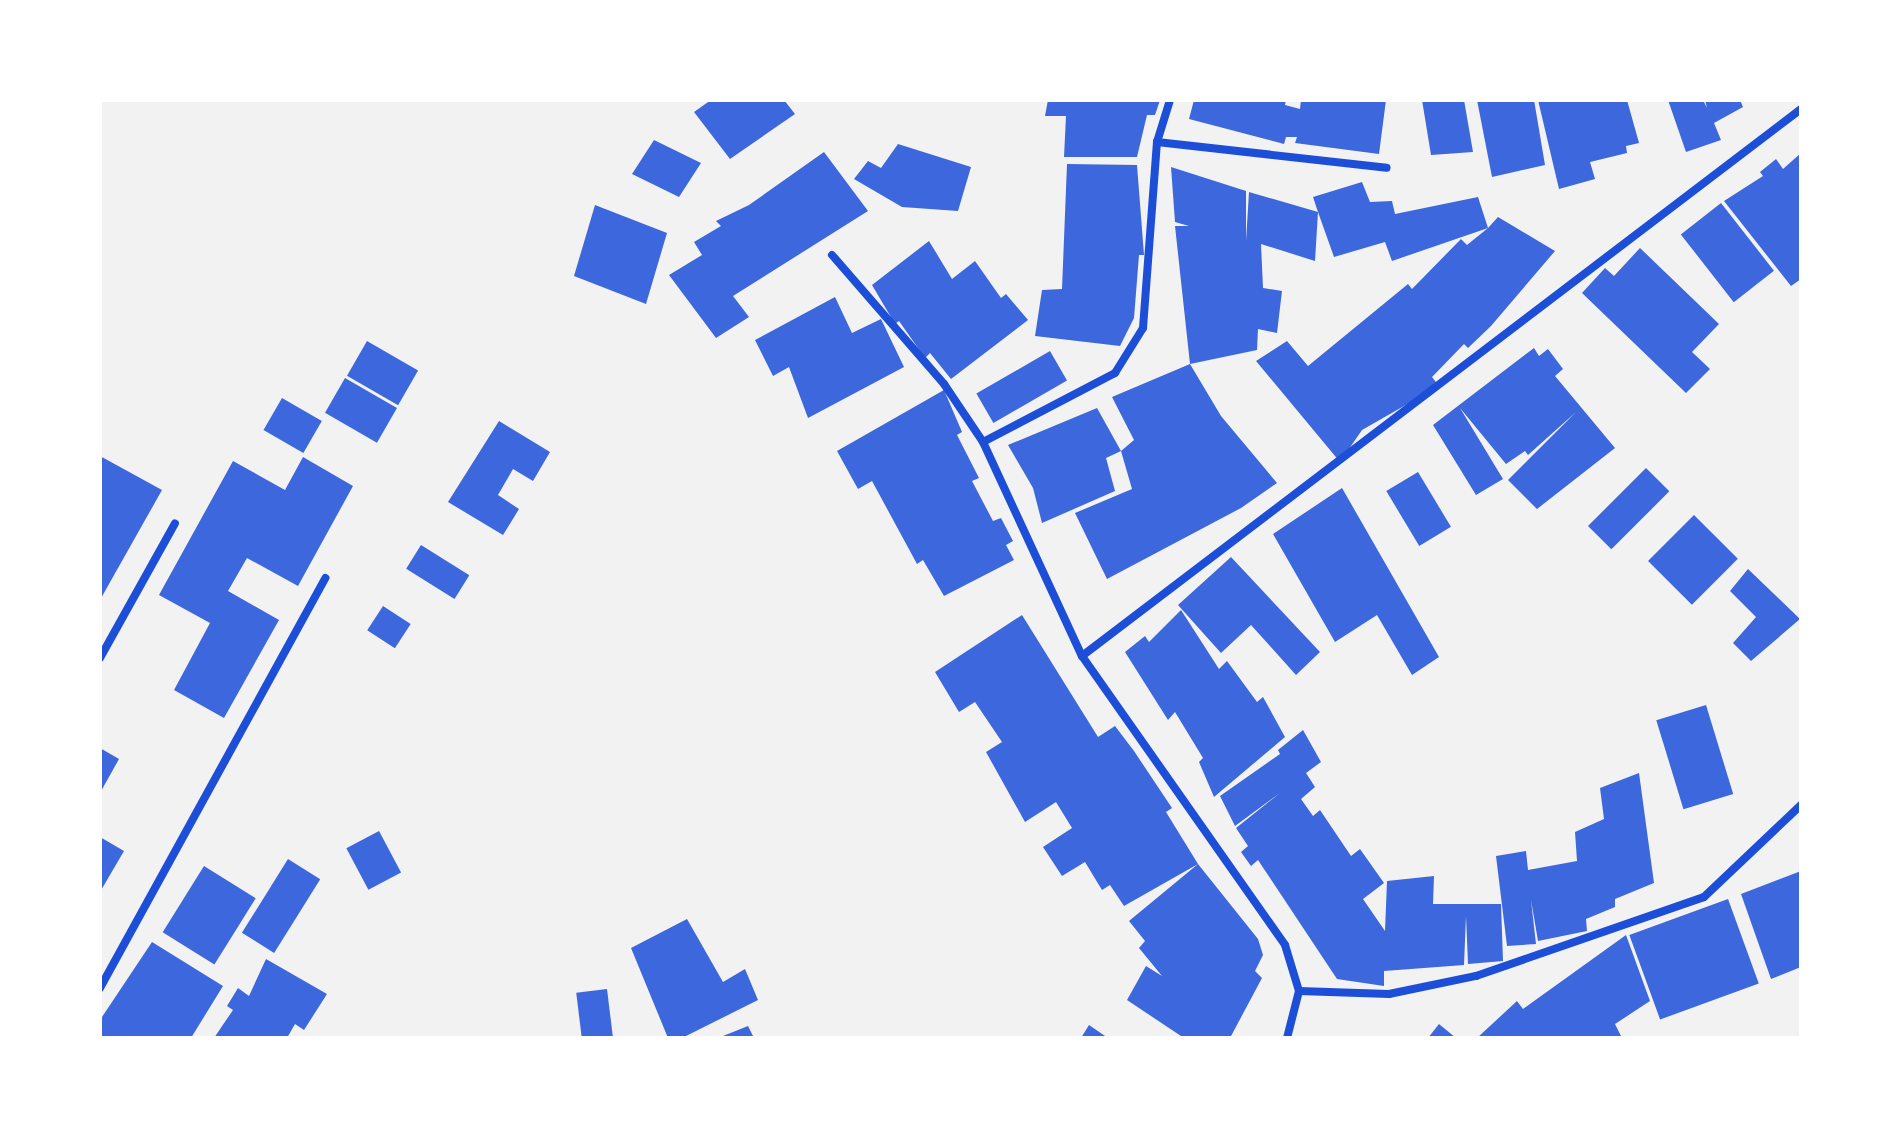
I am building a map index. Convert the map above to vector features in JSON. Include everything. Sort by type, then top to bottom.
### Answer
[{"type":"street","points":[[983,442],[1115,373],[1143,328],[1157,142],[1170,100]]},
{"type":"street","points":[[1082,656],[1801,109]]},
{"type":"street","points":[[1157,142],[1387,168]]},
{"type":"street","points":[[832,255],[944,384],[983,442],[1082,656],[1285,945],[1299,991],[1287,1038]]},
{"type":"street","points":[[100,658],[175,523]]},
{"type":"street","points":[[100,988],[223,757],[325,578]]},
{"type":"street","points":[[1299,991],[1389,994],[1476,976],[1704,897],[1801,805]]},
{"type":"building","points":[[711,100],[784,100],[795,114],[730,159],[694,112]]},
{"type":"building","points":[[1048,100],[1160,100],[1155,115],[1147,115],[1137,157],[1064,157],[1066,116],[1045,116]]},
{"type":"building","points":[[1194,100],[1286,100],[1285,105],[1300,109],[1301,100],[1386,100],[1379,154],[1295,143],[1297,137],[1286,137],[1284,144],[1189,119]]},
{"type":"building","points":[[1422,100],[1464,100],[1473,152],[1431,155]]},
{"type":"building","points":[[1477,100],[1534,100],[1545,165],[1492,177]]},
{"type":"building","points":[[1538,100],[1627,100],[1639,143],[1626,146],[1627,153],[1590,162],[1595,179],[1559,189]]},
{"type":"building","points":[[1668,100],[1703,100],[1707,108],[1705,100],[1740,100],[1743,107],[1714,123],[1721,140],[1686,152]]},
{"type":"building","points":[[654,140],[701,163],[679,197],[632,174]]},
{"type":"building","points":[[898,144],[971,167],[958,211],[902,207],[854,179],[868,161],[881,168]]},
{"type":"building","points":[[824,152],[868,211],[733,296],[749,317],[716,338],[669,275],[702,255],[694,242],[721,226],[716,221],[749,205]]},
{"type":"building","points":[[1801,153],[1801,279],[1791,286],[1724,201],[1763,176],[1760,172],[1776,159],[1783,169]]},
{"type":"building","points":[[1067,164],[1137,165],[1144,255],[1139,255],[1134,318],[1120,346],[1035,336],[1042,290],[1062,289]]},
{"type":"building","points":[[1171,167],[1246,191],[1246,241],[1249,192],[1318,212],[1315,261],[1261,244],[1263,288],[1282,291],[1277,333],[1258,329],[1257,350],[1190,364],[1175,226],[1189,226],[1175,222]]},
{"type":"building","points":[[1362,182],[1370,202],[1392,201],[1395,214],[1478,197],[1488,228],[1392,261],[1385,242],[1334,257],[1313,197]]},
{"type":"building","points":[[1721,203],[1774,271],[1734,302],[1681,234]]},
{"type":"building","points":[[595,205],[667,233],[646,304],[574,276]]},
{"type":"building","points":[[1498,217],[1555,251],[1491,326],[1468,348],[1464,344],[1432,377],[1439,386],[1362,430],[1340,462],[1256,361],[1287,341],[1308,366],[1408,284],[1412,289],[1461,239],[1467,245]]},
{"type":"building","points":[[929,241],[952,279],[975,261],[1001,298],[1006,294],[1028,320],[951,379],[930,353],[925,358],[899,321],[895,324],[872,285]]},
{"type":"building","points":[[1640,248],[1719,324],[1692,352],[1710,369],[1686,393],[1582,293],[1605,268],[1614,276]]},
{"type":"building","points":[[835,297],[852,333],[881,319],[904,367],[808,418],[789,367],[773,376],[755,340]]},
{"type":"building","points":[[367,341],[418,370],[398,405],[347,376]]},
{"type":"building","points":[[1534,348],[1539,356],[1548,349],[1563,369],[1555,376],[1615,448],[1537,509],[1508,480],[1576,412],[1528,455],[1525,451],[1506,464],[1460,408],[1503,479],[1476,495],[1433,425]]},
{"type":"building","points":[[1050,351],[1067,380],[993,423],[976,394]]},
{"type":"building","points":[[1190,364],[1221,416],[1277,483],[1241,508],[1107,579],[1075,513],[1132,489],[1121,451],[1134,440],[1112,397]]},
{"type":"building","points":[[345,378],[397,408],[377,443],[325,413]]},
{"type":"building","points":[[944,390],[962,432],[957,435],[979,478],[972,481],[993,521],[1001,518],[1013,541],[1006,545],[1014,560],[944,596],[923,560],[917,564],[872,481],[858,489],[837,451]]},
{"type":"building","points":[[282,398],[322,421],[303,453],[264,430]]},
{"type":"building","points":[[1097,408],[1121,451],[1106,458],[1115,491],[1042,523],[1033,488],[1008,445]]},
{"type":"building","points":[[499,421],[550,452],[533,481],[513,469],[498,495],[519,509],[503,535],[448,502]]},
{"type":"building","points":[[100,456],[162,490],[100,600]]},
{"type":"building","points":[[303,457],[353,486],[298,586],[247,558],[228,591],[279,620],[224,718],[174,690],[210,623],[159,595],[233,461],[285,490]]},
{"type":"building","points":[[1646,468],[1669,491],[1611,549],[1588,526]]},
{"type":"building","points":[[1418,472],[1451,527],[1419,546],[1386,491]]},
{"type":"building","points":[[1342,488],[1439,657],[1412,675],[1377,615],[1335,642],[1273,534]]},
{"type":"building","points":[[1694,515],[1738,559],[1692,605],[1648,561]]},
{"type":"building","points":[[421,545],[469,575],[455,599],[406,569]]},
{"type":"building","points":[[1231,557],[1320,652],[1296,675],[1251,625],[1221,653],[1178,605]]},
{"type":"building","points":[[1748,569],[1800,619],[1751,661],[1733,643],[1756,617],[1730,591]]},
{"type":"building","points":[[383,606],[411,624],[395,648],[367,630]]},
{"type":"building","points":[[1181,610],[1219,669],[1227,661],[1257,702],[1263,697],[1285,737],[1214,797],[1199,762],[1203,758],[1175,712],[1168,720],[1125,652],[1145,636],[1149,642]]},
{"type":"building","points":[[1022,615],[1098,737],[1115,726],[1134,751],[1172,808],[1166,812],[1198,864],[1124,906],[1110,885],[1102,890],[1085,862],[1062,876],[1043,847],[1072,828],[1056,802],[1025,822],[986,752],[1002,742],[975,702],[959,712],[935,672]]},
{"type":"building","points":[[1706,705],[1733,794],[1683,809],[1656,720]]},
{"type":"building","points":[[1303,730],[1321,762],[1306,773],[1315,787],[1301,799],[1313,816],[1320,810],[1351,856],[1360,849],[1384,883],[1363,899],[1385,931],[1387,881],[1434,876],[1433,904],[1501,904],[1503,961],[1468,964],[1466,916],[1464,965],[1384,971],[1384,986],[1337,979],[1258,860],[1251,866],[1241,852],[1248,846],[1236,828],[1280,793],[1235,826],[1220,796],[1280,754],[1278,750]]},
{"type":"building","points":[[100,748],[119,759],[100,793]]},
{"type":"building","points":[[1639,773],[1654,883],[1615,899],[1615,907],[1586,919],[1587,931],[1538,941],[1531,900],[1536,944],[1507,946],[1496,856],[1526,851],[1528,870],[1577,861],[1575,832],[1604,819],[1600,788]]},
{"type":"building","points":[[379,831],[401,872],[368,890],[346,848]]},
{"type":"building","points":[[100,837],[124,851],[100,892]]},
{"type":"building","points":[[288,859],[320,879],[274,953],[242,933]]},
{"type":"building","points":[[1198,864],[1258,939],[1263,955],[1255,971],[1262,978],[1230,1038],[1184,1038],[1127,1000],[1146,966],[1162,976],[1139,948],[1145,941],[1129,921]]},
{"type":"building","points":[[204,866],[256,898],[214,964],[163,932]]},
{"type":"building","points":[[1801,871],[1801,967],[1771,979],[1741,894]]},
{"type":"building","points":[[1728,899],[1759,984],[1660,1019],[1629,935]]},
{"type":"building","points":[[687,919],[723,982],[745,969],[758,1000],[682,1038],[668,1038],[631,948]]},
{"type":"building","points":[[1626,935],[1650,1001],[1615,1024],[1622,1038],[1477,1038],[1517,1001],[1523,1009]]},
{"type":"building","points":[[152,942],[223,986],[191,1038],[100,1038],[100,1020]]},
{"type":"building","points":[[266,959],[327,994],[304,1030],[295,1024],[287,1038],[214,1038],[233,1010],[227,1006],[238,988],[249,996]]},
{"type":"building","points":[[607,989],[613,1038],[582,1038],[576,993]]},
{"type":"building","points":[[1439,1024],[1456,1038],[1428,1038]]},
{"type":"building","points":[[1089,1025],[1108,1038],[1081,1038]]},
{"type":"building","points":[[748,1026],[754,1038],[718,1038]]}]
